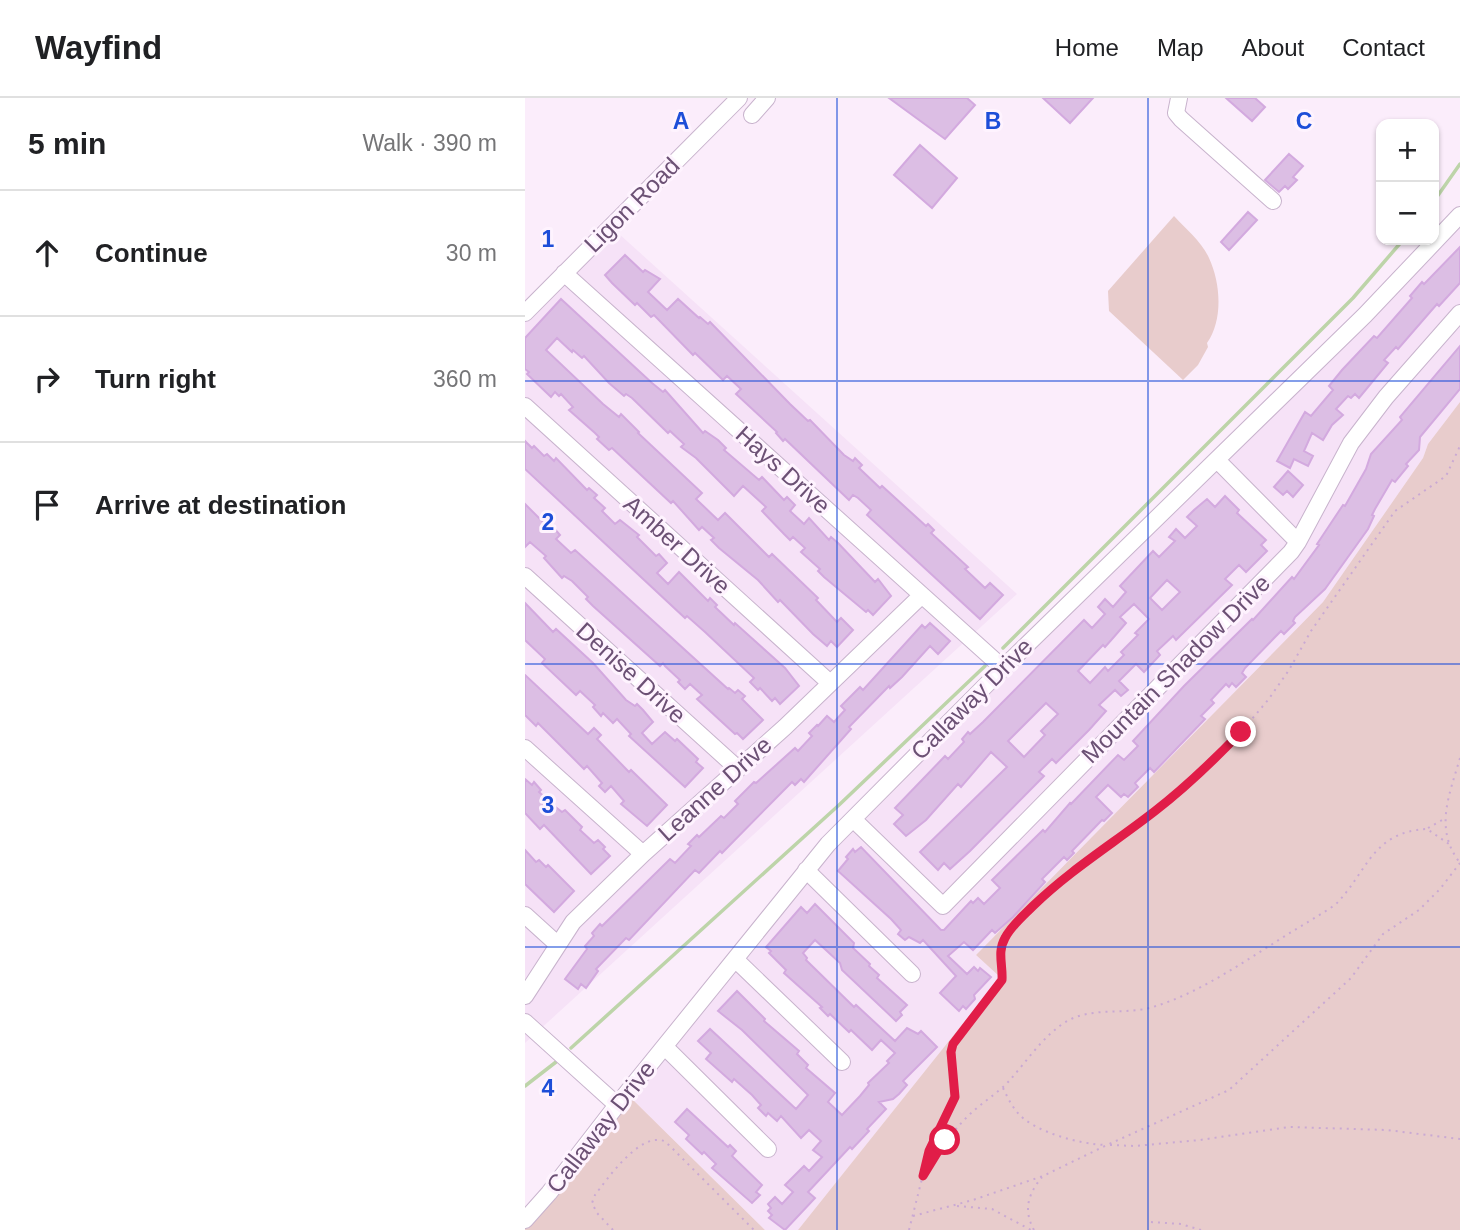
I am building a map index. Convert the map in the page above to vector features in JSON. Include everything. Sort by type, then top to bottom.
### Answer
[{"type":"street","name":"Ligon Road","points":[[525,313],[739,98]]},
{"type":"street","points":[[752,115],[767,98]]},
{"type":"street","points":[[1178,98],[1176,113],[1181,119],[1273,201]]},
{"type":"street","name":"Callaway Drive","points":[[525,1220],[549,1194],[806,870],[853,819],[1003,668],[1365,315],[1460,215]]},
{"type":"street","name":"Hays Drive","points":[[564,273],[1003,668]]},
{"type":"street","name":"Mountain Shadow Drive","points":[[853,819],[943,906],[1299,542],[1351,443],[1386,397],[1460,313]]},
{"type":"street","name":"Amber Drive","points":[[525,407],[830,684]]},
{"type":"street","points":[[1217,460],[1299,542]]},
{"type":"street","name":"Denise Drive","points":[[525,576],[738,769]]},
{"type":"street","name":"Leanne Drive","points":[[525,996],[573,922],[922,595]]},
{"type":"street","points":[[525,748],[643,854]]},
{"type":"street","points":[[806,870],[912,974]]},
{"type":"street","points":[[525,915],[557,944]]},
{"type":"street","points":[[735,959],[842,1062]]},
{"type":"street","points":[[525,1022],[617,1105]]},
{"type":"street","points":[[664,1047],[768,1149]]},
{"type":"path","points":[[909,1230],[929,1151],[955,1097],[951,1052],[953,1044],[1002,980],[1000,955],[1003,941],[1010,930],[1048,892],[1083,863],[1155,811],[1214,761],[1241,732],[1282,680],[1311,631],[1389,518],[1407,501],[1446,476],[1460,446]]},
{"type":"path","points":[[912,1216],[1043,1176],[1229,1090],[1351,978],[1383,934],[1419,910],[1460,863],[1445,831],[1445,818],[1460,758]]},
{"type":"path","points":[[923,1176],[945,1140],[1066,1022],[1091,1013],[1136,1011],[1153,1007],[1224,974],[1335,905],[1381,845],[1398,834],[1427,828],[1445,818]]},
{"type":"path","points":[[1427,828],[1449,844]]},
{"type":"path","points":[[1002,1087],[1018,1114],[1031,1123],[1052,1133],[1093,1144],[1135,1146],[1289,1127],[1387,1130],[1460,1139]]},
{"type":"path","points":[[613,1230],[597,1213],[592,1203],[595,1195],[634,1149],[655,1141],[663,1141],[673,1149],[754,1230]]},
{"type":"path","points":[[1032,1230],[1027,1210],[1034,1187],[1043,1176]]},
{"type":"path","points":[[953,1205],[992,1209],[1032,1230]]},
{"type":"path","points":[[1151,1222],[1181,1224],[1201,1230]]},
{"type":"shaded area","points":[[1460,215],[1460,402],[1428,444],[1423,458],[1323,602],[976,955],[1000,977],[798,1230],[765,1230],[627,1094],[806,870],[1430,245],[1439,245],[1439,236]]},
{"type":"shaded area","points":[[1174,216],[1206,252],[1216,279],[1219,302],[1216,324],[1207,343],[1208,347],[1198,365],[1183,380],[1109,311],[1108,291]]},
{"type":"shaded area","points":[[617,232],[1017,594],[525,1043],[525,320]]},
{"type":"shaded area","points":[[1460,402],[1460,1230],[798,1230],[1000,977],[976,955],[1323,602],[1423,458],[1428,444]]},
{"type":"shaded area","points":[[627,1094],[765,1230],[525,1230],[525,1220]]},
{"type":"building","points":[[889,98],[967,98],[975,105],[945,139]]},
{"type":"building","points":[[1043,98],[1093,98],[1070,123]]},
{"type":"building","points":[[1226,98],[1255,98],[1265,107],[1252,121]]},
{"type":"building","points":[[920,145],[957,178],[932,208],[894,175]]},
{"type":"building","points":[[1289,154],[1303,166],[1293,177],[1297,180],[1288,189],[1285,186],[1279,192],[1265,180]]},
{"type":"building","points":[[1248,212],[1257,220],[1229,250],[1221,242]]},
{"type":"building","points":[[1460,247],[1460,283],[1439,306],[1437,304],[1398,349],[1396,347],[1384,360],[1388,363],[1359,398],[1355,394],[1351,398],[1348,396],[1336,409],[1343,415],[1332,425],[1323,440],[1312,433],[1304,451],[1313,456],[1308,466],[1294,459],[1290,468],[1277,461],[1305,412],[1311,416],[1333,390],[1329,386],[1342,370],[1374,336],[1377,338],[1412,298],[1410,296],[1422,282],[1424,284]]},
{"type":"building","points":[[625,255],[643,272],[645,270],[660,279],[648,292],[667,310],[678,299],[699,318],[708,324],[710,322],[844,455],[853,461],[855,458],[862,465],[859,468],[880,488],[882,486],[926,526],[928,524],[934,530],[931,533],[968,567],[965,569],[985,588],[990,583],[1003,595],[980,619],[867,515],[871,510],[858,498],[853,495],[849,500],[785,439],[783,441],[777,432],[736,394],[741,389],[727,376],[723,380],[695,353],[693,355],[654,315],[651,317],[637,303],[635,305],[612,283],[605,275]]},
{"type":"building","points":[[561,299],[652,383],[663,392],[665,390],[703,433],[705,431],[718,440],[726,448],[724,450],[759,480],[762,477],[784,500],[787,497],[795,505],[790,511],[804,524],[809,518],[829,540],[831,537],[838,543],[875,582],[878,579],[891,596],[873,615],[824,577],[818,571],[820,569],[801,552],[805,548],[793,537],[790,540],[762,511],[766,507],[743,486],[734,496],[696,458],[681,447],[684,444],[670,431],[668,433],[632,398],[626,394],[624,396],[609,383],[584,356],[582,358],[573,350],[572,352],[557,338],[546,350],[603,404],[619,417],[621,414],[702,493],[696,499],[718,520],[725,513],[769,557],[772,554],[818,598],[816,600],[837,622],[841,618],[853,630],[837,647],[831,641],[827,646],[813,634],[780,600],[778,602],[758,580],[719,548],[711,540],[714,538],[702,527],[699,530],[673,501],[671,503],[612,448],[609,450],[597,439],[599,437],[569,410],[573,407],[561,394],[559,396],[555,392],[551,397],[527,374],[529,372],[525,369],[525,338]]},
{"type":"building","points":[[1460,346],[1460,389],[1420,437],[1419,450],[1395,482],[1392,480],[1372,515],[1374,516],[1368,529],[1325,589],[1295,617],[1295,623],[1284,634],[1281,631],[1245,668],[1242,673],[1246,677],[1236,687],[1232,683],[1229,687],[1226,684],[1211,700],[1214,703],[1201,716],[1205,719],[1154,772],[1150,768],[1135,783],[1138,787],[1128,797],[1124,794],[1121,797],[1108,785],[1096,797],[1112,813],[1072,851],[1074,853],[1067,860],[1064,857],[1042,879],[1045,882],[1013,917],[995,933],[992,930],[973,950],[964,942],[948,956],[967,974],[974,967],[978,971],[980,968],[991,977],[974,995],[975,999],[966,1009],[963,1006],[959,1011],[940,993],[956,976],[923,940],[920,943],[909,937],[905,940],[898,934],[901,930],[891,919],[838,871],[848,859],[846,857],[853,849],[855,852],[861,847],[941,930],[971,901],[973,903],[978,898],[984,904],[1000,888],[992,880],[1043,830],[1045,832],[1118,755],[1124,760],[1138,746],[1133,741],[1184,686],[1253,620],[1292,577],[1294,579],[1343,505],[1345,506],[1366,469],[1371,454],[1402,420],[1400,417]]},
{"type":"building","points":[[525,441],[544,456],[547,454],[554,461],[556,458],[587,490],[589,488],[597,495],[594,498],[605,508],[602,511],[615,524],[620,520],[639,535],[637,537],[656,556],[659,554],[667,563],[657,573],[668,584],[679,572],[708,601],[710,598],[717,605],[715,607],[734,625],[735,623],[785,668],[799,686],[780,704],[775,698],[772,701],[760,688],[758,690],[750,682],[754,678],[687,616],[685,618],[525,469]]},
{"type":"building","points":[[1288,471],[1303,485],[1293,497],[1287,491],[1283,495],[1274,487]]},
{"type":"building","points":[[1225,496],[1239,510],[1237,513],[1266,540],[1261,545],[1267,551],[1246,572],[1239,565],[1225,579],[1232,585],[1176,640],[1173,636],[1157,651],[1160,655],[1144,672],[1136,664],[1119,681],[1128,690],[1121,696],[1115,690],[1099,705],[1106,711],[1089,730],[1056,763],[1052,759],[1039,772],[1044,776],[970,851],[950,869],[944,863],[938,870],[920,852],[1007,767],[991,752],[961,787],[958,784],[926,820],[906,836],[894,824],[903,815],[895,808],[945,756],[948,759],[964,742],[962,739],[968,732],[970,734],[983,722],[1084,620],[1092,628],[1105,614],[1098,607],[1105,599],[1113,607],[1126,592],[1120,586],[1153,551],[1159,557],[1175,541],[1169,537],[1176,529],[1185,538],[1197,526],[1187,517],[1194,510],[1207,499],[1215,507]],"holes":[[[1167,580],[1180,592],[1162,610],[1150,598]],[[1134,604],[1149,619],[1121,652],[1124,655],[1108,671],[1105,667],[1090,683],[1078,671],[1103,645],[1105,647],[1126,623],[1120,617]],[[1046,703],[1058,714],[1041,731],[1045,735],[1024,757],[1008,741]]]},
{"type":"building","points":[[525,504],[550,529],[553,527],[560,535],[556,539],[571,553],[575,550],[728,689],[735,693],[738,690],[745,696],[742,699],[763,720],[743,739],[735,734],[697,699],[702,695],[690,684],[685,689],[663,663],[660,666],[593,606],[572,581],[564,576],[562,578],[544,558],[546,556],[530,542],[525,547]]},
{"type":"building","points":[[525,603],[553,632],[556,629],[593,663],[626,700],[635,706],[637,704],[643,710],[653,722],[642,733],[652,744],[665,732],[675,741],[677,739],[698,759],[696,762],[703,768],[685,787],[629,736],[631,734],[617,719],[613,723],[603,713],[601,716],[593,707],[595,705],[580,691],[576,695],[542,663],[545,659],[525,640]]},
{"type":"building","points":[[930,623],[950,641],[938,654],[930,646],[902,677],[890,688],[889,686],[849,727],[851,729],[804,782],[801,779],[795,785],[792,782],[722,853],[720,851],[699,873],[695,870],[629,940],[626,938],[596,969],[598,971],[586,988],[581,984],[578,989],[565,979],[587,949],[585,946],[600,924],[602,926],[670,859],[675,863],[697,835],[699,837],[721,816],[724,818],[738,804],[735,801],[754,782],[795,748],[798,751],[812,736],[809,733],[827,716],[834,722],[845,710],[841,706],[860,687],[863,690],[922,625],[925,628]]},
{"type":"building","points":[[525,675],[588,734],[594,728],[601,735],[597,739],[667,805],[647,826],[621,804],[624,801],[611,786],[605,792],[599,786],[602,783],[587,766],[584,769],[538,723],[536,726],[525,715]]},
{"type":"building","points":[[525,779],[532,785],[534,782],[541,790],[539,792],[562,812],[565,810],[594,843],[598,840],[605,847],[603,849],[610,856],[591,874],[544,825],[540,829],[525,813]]},
{"type":"building","points":[[525,850],[536,862],[539,860],[546,867],[548,865],[574,891],[554,912],[525,884]]},
{"type":"building","points":[[815,904],[854,943],[853,948],[879,975],[877,978],[907,1005],[900,1012],[902,1015],[896,1021],[842,970],[840,963],[815,940],[803,953],[806,960],[854,1007],[856,1005],[895,1041],[907,1028],[918,1034],[921,1031],[937,1047],[903,1081],[907,1085],[899,1094],[893,1099],[879,1102],[886,1109],[867,1129],[869,1131],[852,1149],[850,1147],[808,1192],[815,1198],[785,1230],[769,1218],[772,1215],[768,1211],[771,1208],[768,1204],[775,1197],[782,1204],[793,1192],[785,1185],[804,1166],[809,1171],[822,1157],[813,1150],[821,1141],[809,1130],[801,1138],[781,1116],[777,1121],[768,1113],[766,1116],[758,1108],[761,1105],[752,1095],[706,1059],[711,1053],[698,1041],[710,1029],[796,1109],[808,1095],[742,1030],[718,1011],[737,991],[764,1021],[799,1051],[797,1054],[808,1065],[806,1068],[835,1093],[828,1102],[842,1115],[868,1083],[889,1063],[887,1061],[895,1053],[881,1040],[872,1050],[851,1030],[849,1032],[830,1014],[828,1016],[820,1008],[822,1007],[784,973],[786,970],[766,947],[801,907],[807,913]]},
{"type":"building","points":[[687,1109],[728,1147],[730,1145],[736,1151],[732,1156],[762,1185],[756,1192],[760,1195],[752,1203],[712,1168],[716,1164],[704,1152],[702,1154],[686,1139],[689,1135],[675,1122]]},
{"type":"waterway","points":[[1439,194],[1460,164]]},
{"type":"waterway","points":[[1003,648],[1353,298],[1399,245]]},
{"type":"waterway","points":[[571,1048],[839,805],[985,666]]},
{"type":"waterway","points":[[525,1086],[556,1062]]},
{"type":"route","points":[[945,1140],[923,1176],[929,1151],[955,1097],[951,1052],[953,1044],[1002,980],[1000,955],[1003,941],[1010,930],[1048,892],[1083,863],[1155,811],[1214,761],[1241,732]]}]
